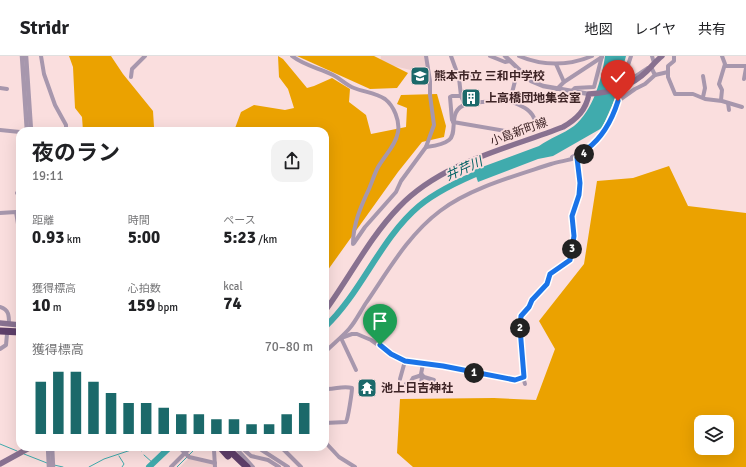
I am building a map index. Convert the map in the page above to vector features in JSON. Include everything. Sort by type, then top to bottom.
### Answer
[{"type":"highway","points":[[0,327],[16,329]]},
{"type":"highway","points":[[0,331],[16,333]]},
{"type":"highway","points":[[223,451],[240,467]]},
{"type":"highway","points":[[230,451],[247,467]]},
{"type":"main road","points":[[592,94],[620,88],[634,81],[662,56]]},
{"type":"main road","name":"小島新町線","points":[[329,305],[372,240],[399,207],[413,195],[428,183],[455,168],[563,127],[575,119],[583,111],[592,94]]},
{"type":"main road","points":[[0,323],[16,325]]},
{"type":"main road","points":[[0,334],[16,334]]},
{"type":"main road","points":[[0,464],[24,451]]},
{"type":"street","points":[[22,56],[27,127]]},
{"type":"street","points":[[26,56],[27,127]]},
{"type":"street","points":[[41,56],[44,74],[55,105],[66,127]]},
{"type":"street","points":[[131,77],[132,69],[145,56]]},
{"type":"street","points":[[292,56],[311,67],[333,75],[348,85],[371,92],[386,100],[395,112],[398,120],[397,137],[380,164],[362,201],[353,236],[353,244],[396,192],[401,181],[426,147],[434,125],[426,56]]},
{"type":"street","points":[[451,56],[459,78],[461,96],[465,105]]},
{"type":"street","points":[[490,56],[505,62],[510,61]]},
{"type":"street","points":[[505,56],[531,80],[543,86],[592,94]]},
{"type":"street","points":[[519,56],[531,61],[556,64],[592,56]]},
{"type":"street","points":[[631,56],[624,77],[624,82],[627,82],[652,65]]},
{"type":"street","points":[[652,56],[652,65],[655,75]]},
{"type":"street","points":[[674,56],[674,61],[668,66],[668,72],[675,94],[693,94],[721,100],[742,107]]},
{"type":"street","points":[[721,100],[722,90],[719,84],[725,66],[722,56]]},
{"type":"street","points":[[557,89],[564,82],[602,57]]},
{"type":"street","points":[[572,91],[575,88],[594,87],[602,57]]},
{"type":"street","points":[[556,64],[564,82]]},
{"type":"street","points":[[725,66],[746,67],[743,76]]},
{"type":"street","points":[[510,102],[519,70]]},
{"type":"street","points":[[618,101],[645,84],[655,75],[668,72]]},
{"type":"street","points":[[703,76],[705,88],[703,97]]},
{"type":"street","points":[[459,78],[470,77]]},
{"type":"street","points":[[0,88],[7,89]]},
{"type":"street","points":[[569,158],[577,158],[588,151],[587,149],[604,131],[618,101],[620,88]]},
{"type":"street","points":[[453,121],[451,118],[450,97],[461,96]]},
{"type":"street","points":[[426,147],[444,143],[451,139],[453,132],[453,121],[454,116],[459,109],[465,105],[510,102],[530,111],[534,116],[535,121],[531,129],[511,132],[453,121]]},
{"type":"street","points":[[728,103],[729,110]]},
{"type":"street","points":[[0,130],[16,131]]},
{"type":"street","points":[[329,348],[351,328],[403,248],[425,224],[440,212],[460,199],[480,190],[523,173],[569,158],[587,149]]},
{"type":"street","points":[[525,384],[523,377],[521,316],[529,307],[532,300],[547,284],[549,276],[565,262],[570,260],[574,234],[572,227],[572,216],[579,195],[580,183],[577,158]]},
{"type":"street","points":[[0,213],[16,212]]},
{"type":"street","points":[[0,308],[7,311],[9,315],[9,324]]},
{"type":"street","points":[[0,349],[6,345],[8,334]]},
{"type":"street","points":[[341,338],[352,334],[362,335],[380,345],[391,354],[405,361],[515,380],[523,377]]},
{"type":"street","points":[[341,338],[356,370]]},
{"type":"street","points":[[400,379],[405,361]]},
{"type":"street","points":[[421,384],[423,364]]},
{"type":"street","points":[[422,375],[424,378],[434,380]]},
{"type":"street","points":[[406,384],[410,383],[413,378],[422,375]]},
{"type":"street","points":[[329,390],[343,386],[352,388],[348,404],[348,419],[346,422],[329,423]]},
{"type":"street","points":[[329,447],[339,458],[355,467]]},
{"type":"street","points":[[48,451],[50,467]]},
{"type":"street","points":[[50,467],[52,451]]},
{"type":"street","points":[[183,451],[186,454],[215,465],[214,451]]},
{"type":"street","points":[[171,467],[188,451]]},
{"type":"street","points":[[239,451],[253,467]]},
{"type":"street","points":[[245,451],[251,456],[268,460],[279,467]]},
{"type":"street","points":[[264,451],[288,467]]},
{"type":"street","points":[[285,451],[302,467]]},
{"type":"shaded area","points":[[69,56],[111,56],[123,74],[153,111],[154,127],[83,127],[82,117],[75,108],[73,67]]},
{"type":"shaded area","points":[[278,56],[283,59],[307,88],[332,78],[350,89],[349,102],[366,115],[371,134],[406,127],[407,108],[397,104],[401,95],[437,94],[446,126],[444,137],[422,142],[398,172],[329,268],[329,127],[235,127],[241,112],[254,105],[285,110],[294,108],[288,89],[279,77]]},
{"type":"shaded area","points":[[297,56],[374,56],[408,73],[397,88],[370,89]]},
{"type":"shaded area","name":"熊本市立 三和中学校","points":[[381,56],[425,56],[428,82],[416,85],[414,83],[411,70],[380,63]]},
{"type":"shaded area","points":[[669,166],[688,206],[746,213],[746,467],[413,467],[397,453],[400,399],[494,398],[536,400],[555,349],[539,321],[584,264],[597,181],[633,178]]},
{"type":"shaded area","points":[[189,458],[213,464],[215,467],[180,467]]},
{"type":"water","points":[[605,56],[626,56],[614,101],[602,128],[553,156],[538,159],[478,182],[474,170],[539,146],[570,129],[581,120],[596,94],[602,74]]},
{"type":"waterway","name":"井芹川","points":[[329,323],[350,298],[393,234],[405,219],[434,195],[483,171]]},
{"type":"waterway","points":[[0,444],[16,451]]},
{"type":"waterway","points":[[89,467],[104,459],[128,451]]},
{"type":"waterway","name":"井芹川","points":[[149,467],[166,451]]},
{"type":"waterway","points":[[189,455],[193,451]]},
{"type":"waterway","points":[[24,454],[47,463]]},
{"type":"waterway","points":[[144,455],[153,463]]},
{"type":"waterway","points":[[119,456],[124,464],[122,467]]},
{"type":"waterway","points":[[177,467],[187,457]]},
{"type":"waterway","points":[[54,465],[63,467]]},
{"type":"place","name":"熊本市立 三和中学校","points":[[420,76]]},
{"type":"place","name":"上高橋団地集会室","points":[[471,98]]},
{"type":"place","name":"池上日吉神社","points":[[367,388]]},
{"type":"route","points":[[380,345],[385,351],[405,361],[443,366],[515,380],[524,377],[520,328],[521,316],[529,307],[532,300],[547,284],[550,274],[560,268],[565,262],[570,260],[574,236],[572,216],[579,195],[580,183],[577,158],[588,151],[587,149],[596,142],[604,131],[618,101]]}]
